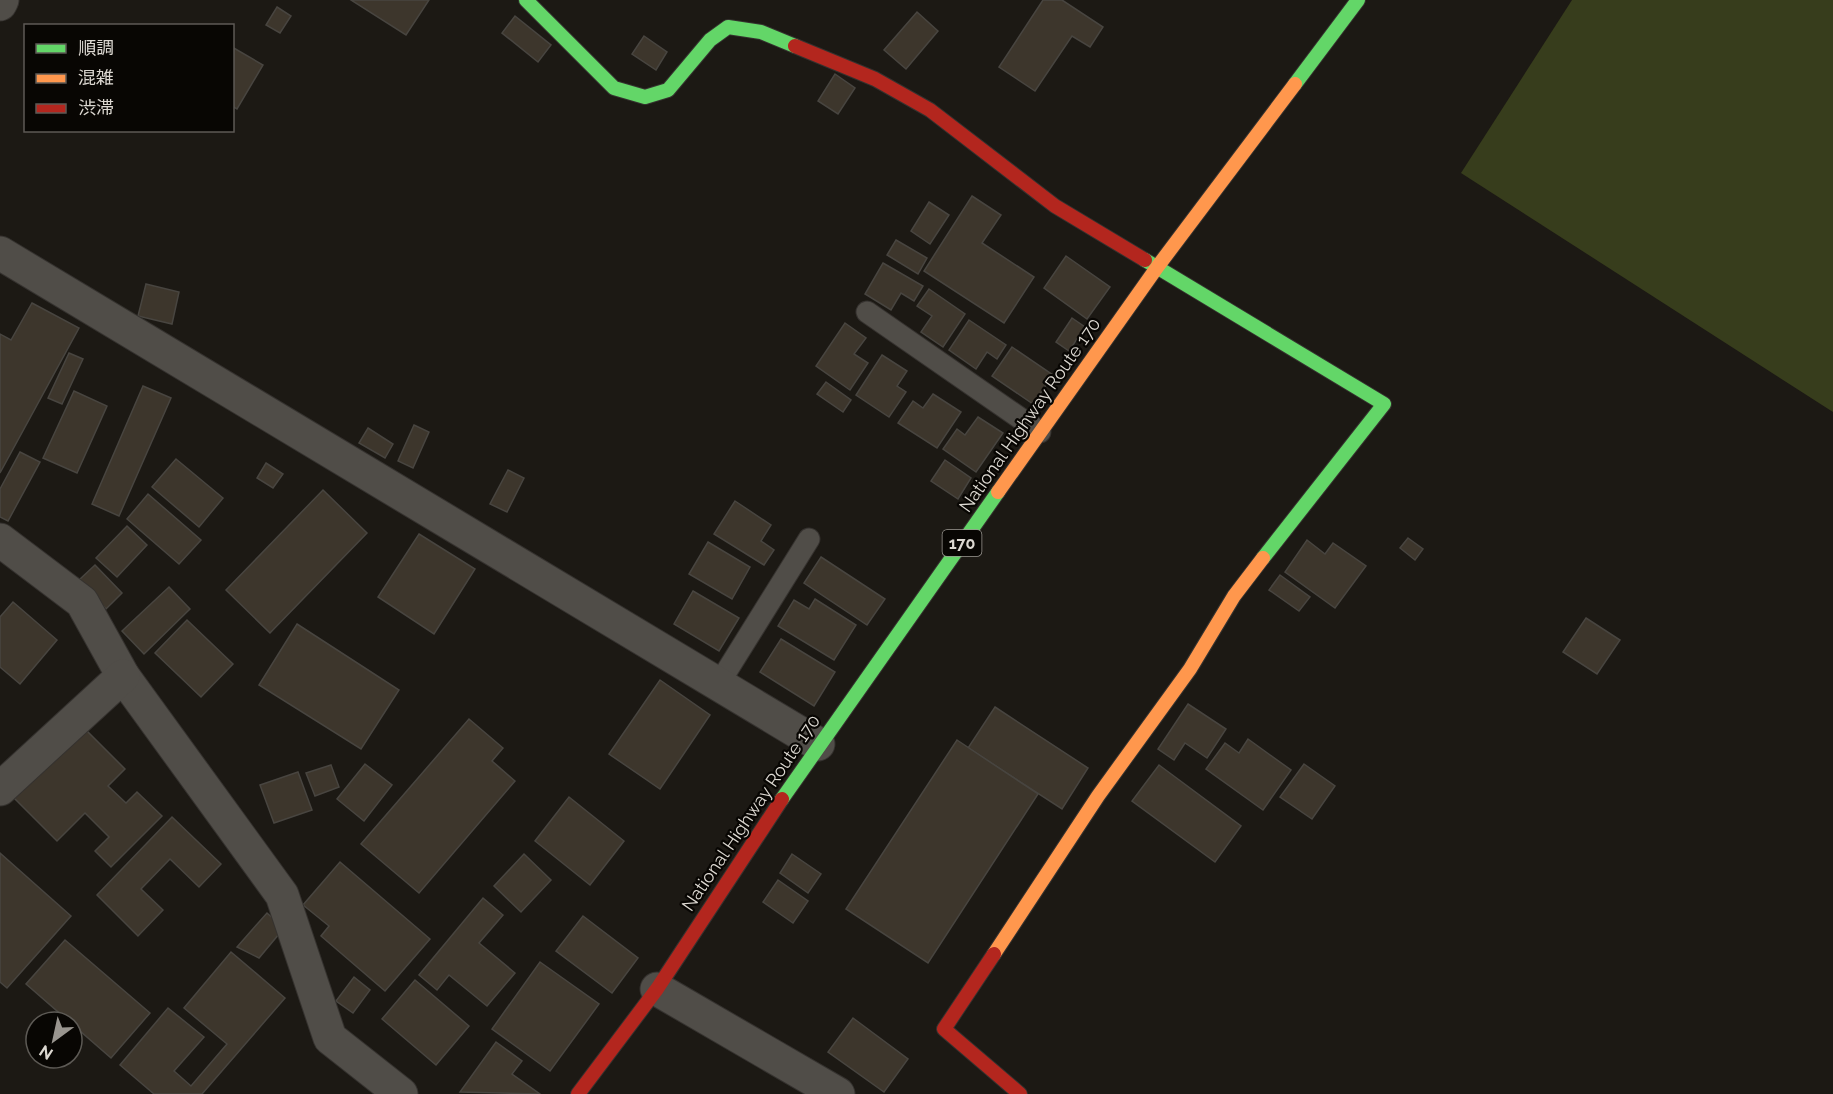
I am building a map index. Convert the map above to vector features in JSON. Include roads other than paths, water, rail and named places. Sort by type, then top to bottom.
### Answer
[{"type":"main road","points":[[526,0],[614,88],[645,97],[668,90],[710,40],[728,27],[761,32],[876,79],[930,110],[1055,206],[1384,404],[1234,596],[1190,669],[1098,796],[944,1029],[1020,1094]]},
{"type":"main road","name":"National Highway Route 170","points":[[578,1094],[657,989],[818,744],[1158,266],[1358,0]]},
{"type":"street","points":[[0,254],[818,744]]},
{"type":"street","points":[[0,540],[82,602],[123,676],[282,895],[330,1038],[402,1094]]},
{"type":"street","points":[[0,789],[123,676]]},
{"type":"street","points":[[657,989],[838,1094]]},
{"type":"lane","points":[[867,312],[1040,432]]},
{"type":"lane","points":[[718,685],[808,539]]}]
